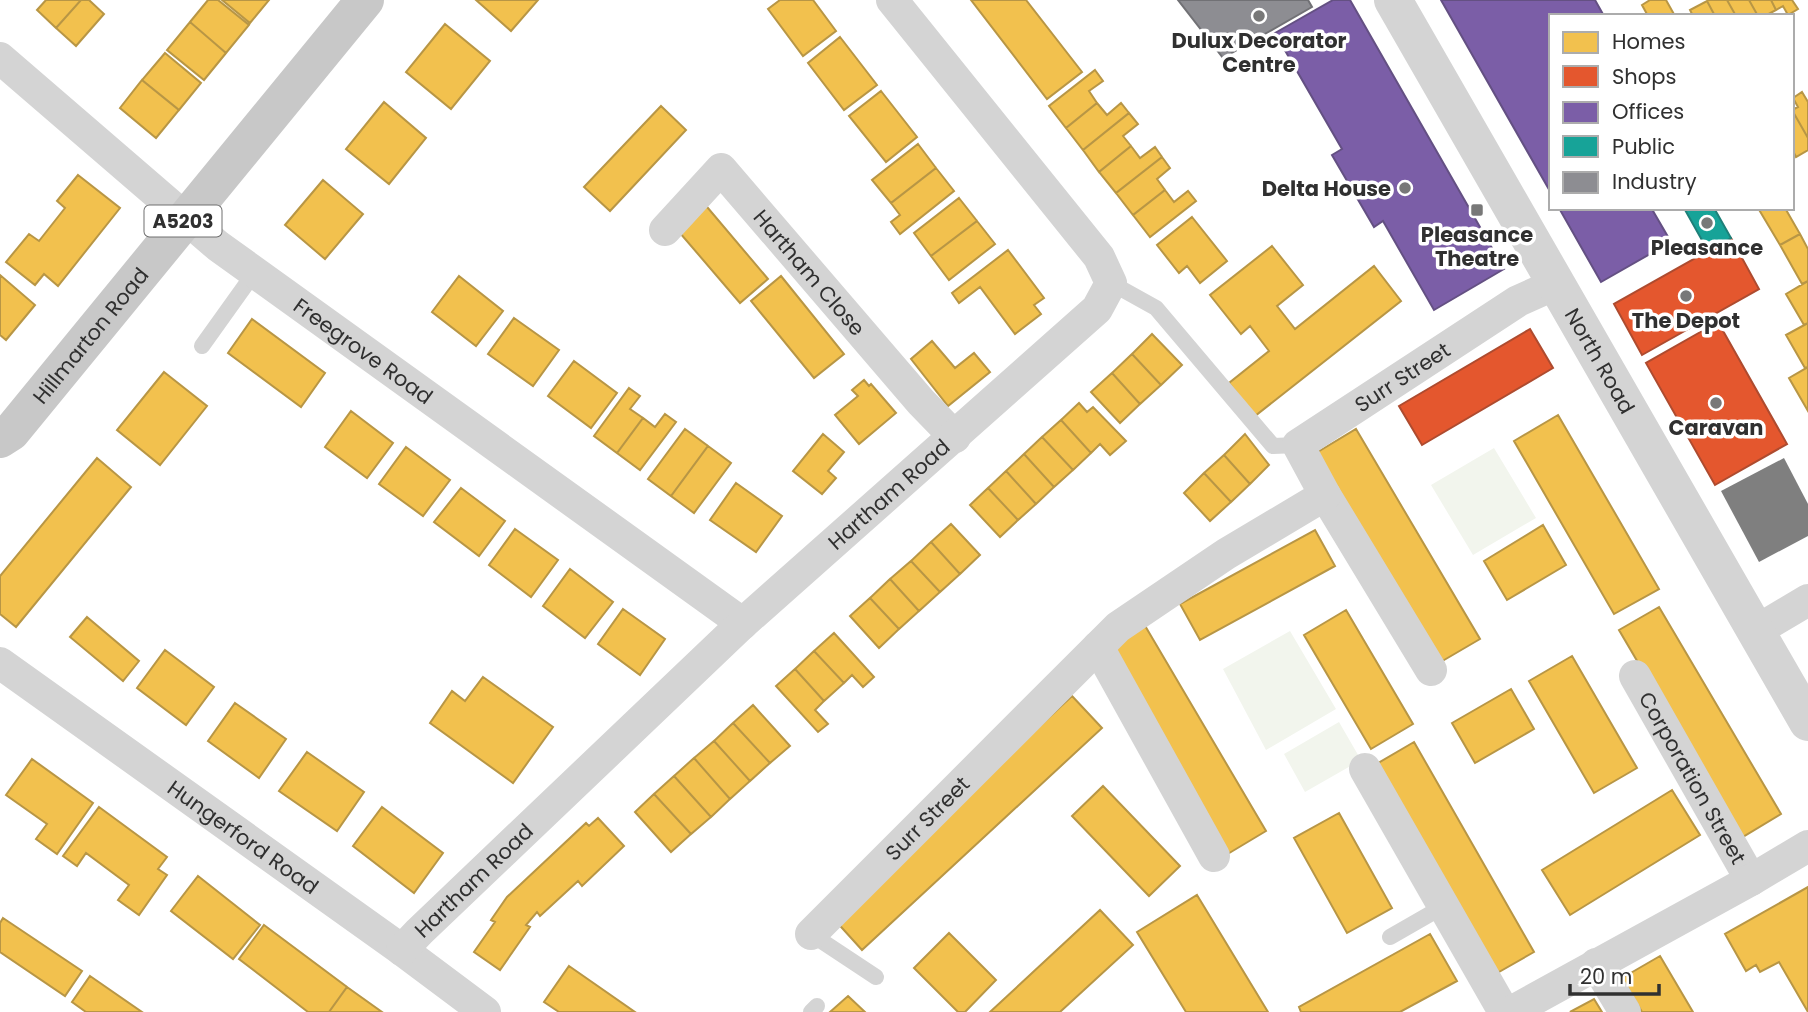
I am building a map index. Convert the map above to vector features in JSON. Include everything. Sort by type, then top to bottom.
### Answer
[{"type":"main road","name":"Hillmarton Road","points":[[0,439],[11,432],[365,0]]},
{"type":"street","points":[[892,0],[1099,257],[1111,283]]},
{"type":"street","name":"North Road","points":[[1394,0],[1808,722]]},
{"type":"street","name":"Freegrove Road","points":[[0,58],[185,218],[255,272],[742,624]]},
{"type":"street","name":"Hartham Close","points":[[665,230],[721,169],[920,402],[955,437]]},
{"type":"street","name":"Hartham Road","points":[[402,950],[742,624],[1097,309],[1111,283]]},
{"type":"street","name":"Surr Street","points":[[1298,445],[1518,301],[1556,284]]},
{"type":"street","points":[[1298,445],[1325,495],[1431,670]]},
{"type":"street","name":"Surr Street","points":[[811,934],[1118,627],[1215,561],[1325,495]]},
{"type":"street","points":[[1756,631],[1808,600]]},
{"type":"street","points":[[1098,647],[1214,856]]},
{"type":"street","name":"Hungerford Road","points":[[0,663],[485,1012]]},
{"type":"street","name":"Corporation Street","points":[[1635,676],[1751,880]]},
{"type":"street","points":[[1365,769],[1504,1012]]},
{"type":"street","name":"Corporation Street","points":[[1511,1012],[1808,846]]},
{"type":"street","points":[[1596,964],[1625,1012]]},
{"type":"lane","points":[[202,346],[255,272]]},
{"type":"lane","points":[[1111,283],[1156,308],[1273,446],[1298,445]]},
{"type":"lane","points":[[1390,937],[1444,906]]},
{"type":"lane","name":"Surr Street","points":[[811,934],[876,977]]},
{"type":"shaded area","points":[[1494,448],[1536,518],[1473,555],[1431,485]]},
{"type":"shaded area","points":[[1290,631],[1336,709],[1266,750],[1223,669]]},
{"type":"shaded area","points":[[1339,722],[1361,760],[1305,792],[1284,754]]},
{"type":"building: Homes","points":[[46,0],[81,0],[56,28],[37,10]]},
{"type":"building: Homes","points":[[81,0],[89,0],[104,14],[76,46],[56,28]]},
{"type":"building: Homes","points":[[208,0],[218,0],[249,25],[226,53],[190,22]]},
{"type":"building: Homes","points":[[222,0],[269,0],[250,23]]},
{"type":"building: Homes","points":[[476,0],[538,0],[511,31]]},
{"type":"building: Homes","points":[[780,0],[813,0],[836,31],[803,56],[768,9]]},
{"type":"building: Homes","points":[[971,0],[1026,0],[1082,72],[1047,99]]},
{"type":"building: Homes","points":[[1650,0],[1666,0],[1674,14],[1647,14],[1642,5]]},
{"type":"building: Homes","points":[[1727,0],[1735,14],[1714,14],[1707,1]]},
{"type":"building: Homes","points":[[1727,0],[1749,0],[1757,14],[1735,14]]},
{"type":"building: Homes","points":[[1749,0],[1771,0],[1776,10],[1769,14],[1757,14]]},
{"type":"building: Homes","points":[[1771,0],[1792,0],[1798,9],[1790,14],[1783,6],[1776,10]]},
{"type":"building: Homes","points":[[1707,1],[1714,14],[1692,14],[1690,10]]},
{"type":"building: Homes","points":[[190,22],[226,53],[204,80],[167,50]]},
{"type":"building: Homes","points":[[445,24],[490,61],[451,109],[406,72]]},
{"type":"building: Homes","points":[[840,37],[877,85],[844,110],[808,63]]},
{"type":"building: Homes","points":[[165,53],[201,83],[179,110],[142,80]]},
{"type":"building: Homes","points":[[1095,70],[1103,81],[1089,91],[1097,103],[1066,128],[1049,106]]},
{"type":"building: Homes","points":[[142,80],[179,110],[156,138],[120,108]]},
{"type":"building: Homes","points":[[881,91],[917,137],[886,162],[849,116]]},
{"type":"building: Homes","points":[[1802,92],[1808,102],[1808,138],[1794,114],[1794,109],[1798,107],[1794,97]]},
{"type":"building: Homes","points":[[384,102],[426,138],[389,184],[346,149]]},
{"type":"building: Homes","points":[[1097,103],[1107,115],[1121,103],[1129,113],[1083,150],[1066,128]]},
{"type":"building: Homes","points":[[661,106],[686,130],[610,211],[584,187]]},
{"type":"building: Homes","points":[[1129,113],[1138,124],[1123,136],[1131,146],[1099,172],[1083,150]]},
{"type":"building: Homes","points":[[1794,114],[1808,138],[1808,150],[1796,157]]},
{"type":"building: Homes","points":[[918,144],[936,168],[891,203],[872,180]]},
{"type":"building: Homes","points":[[1131,146],[1140,158],[1155,147],[1162,157],[1116,193],[1099,172]]},
{"type":"building: Homes","points":[[1162,157],[1170,168],[1157,179],[1165,190],[1133,215],[1116,193]]},
{"type":"building: Homes","points":[[936,168],[954,191],[900,234],[891,222],[900,215],[891,203]]},
{"type":"building: Homes","points":[[78,175],[120,208],[58,286],[44,274],[35,285],[6,262],[29,234],[39,241],[65,208],[57,201]]},
{"type":"building: Homes","points":[[323,180],[363,214],[325,259],[285,225]]},
{"type":"building: Homes","points":[[1165,190],[1174,202],[1188,191],[1196,201],[1150,237],[1133,215]]},
{"type":"building: Homes","points":[[959,198],[977,221],[931,256],[914,233]]},
{"type":"building: Homes","points":[[702,201],[768,279],[740,303],[674,226]]},
{"type":"building: Homes","points":[[1759,210],[1786,210],[1800,234],[1780,245]]},
{"type":"building: Homes","points":[[1192,217],[1227,261],[1200,283],[1187,266],[1179,273],[1157,245]]},
{"type":"building: Homes","points":[[977,221],[995,244],[949,280],[931,256]]},
{"type":"building: Homes","points":[[1800,234],[1808,249],[1808,281],[1802,284],[1780,245]]},
{"type":"building: Homes","points":[[1272,246],[1303,285],[1277,306],[1295,329],[1374,266],[1401,301],[1255,416],[1229,383],[1269,351],[1250,326],[1241,334],[1210,295]]},
{"type":"building: Homes","points":[[1008,250],[1044,298],[1034,305],[1041,314],[1015,334],[980,287],[959,303],[952,293]]},
{"type":"building: Homes","points":[[0,275],[35,305],[6,340],[0,335]]},
{"type":"building: Homes","points":[[459,276],[503,311],[476,346],[432,312]]},
{"type":"building: Homes","points":[[781,276],[844,354],[814,378],[751,301]]},
{"type":"building: Homes","points":[[1808,281],[1808,323],[1804,325],[1786,294]]},
{"type":"building: Homes","points":[[514,318],[559,350],[533,386],[488,354]]},
{"type":"building: Homes","points":[[252,319],[325,373],[301,407],[228,353]]},
{"type":"building: Homes","points":[[1808,323],[1808,367],[1805,368],[1786,335]]},
{"type":"building: Homes","points":[[1152,334],[1182,365],[1161,385],[1132,354]]},
{"type":"building: Homes","points":[[932,341],[955,368],[974,353],[990,372],[948,406],[911,359]]},
{"type":"building: Homes","points":[[1132,354],[1161,385],[1140,404],[1112,373]]},
{"type":"building: Homes","points":[[574,361],[617,393],[591,428],[548,396]]},
{"type":"building: Homes","points":[[1808,367],[1808,411],[1789,378]]},
{"type":"building: Homes","points":[[164,372],[207,406],[160,465],[117,430]]},
{"type":"building: Homes","points":[[1112,373],[1140,404],[1120,423],[1091,392]]},
{"type":"building: Homes","points":[[864,380],[869,386],[871,384],[896,413],[859,444],[835,415],[858,396],[852,390]]},
{"type":"building: Homes","points":[[629,388],[640,396],[630,409],[643,418],[617,453],[594,436]]},
{"type":"building: Homes","points":[[1079,403],[1087,412],[1093,407],[1126,441],[1110,455],[1100,444],[1091,453],[1061,420]]},
{"type":"building: Homes","points":[[351,411],[393,443],[367,478],[325,447]]},
{"type":"building: Homes","points":[[665,414],[676,422],[640,470],[617,453],[643,418],[655,427]]},
{"type":"building: Homes","points":[[1558,415],[1659,589],[1614,614],[1514,441]]},
{"type":"building: Homes","points":[[1061,420],[1091,453],[1073,470],[1042,437]]},
{"type":"building: Homes","points":[[685,429],[708,446],[671,496],[648,479]]},
{"type":"building: Homes","points":[[1356,429],[1480,639],[1439,663],[1316,453]]},
{"type":"building: Homes","points":[[823,434],[844,452],[828,471],[836,478],[822,494],[793,471]]},
{"type":"building: Homes","points":[[1245,434],[1269,465],[1250,484],[1224,455]]},
{"type":"building: Homes","points":[[1042,437],[1073,470],[1054,487],[1024,454]]},
{"type":"building: Homes","points":[[708,446],[731,463],[694,513],[671,496]]},
{"type":"building: Homes","points":[[406,447],[450,480],[423,516],[379,484]]},
{"type":"building: Homes","points":[[1024,454],[1054,487],[1036,504],[1006,471]]},
{"type":"building: Homes","points":[[1224,455],[1250,484],[1231,502],[1204,473]]},
{"type":"building: Homes","points":[[97,458],[131,487],[16,627],[0,614],[0,576]]},
{"type":"building: Homes","points":[[1006,471],[1036,504],[1018,520],[988,488]]},
{"type":"building: Homes","points":[[1204,473],[1231,502],[1210,521],[1184,493]]},
{"type":"building: Homes","points":[[736,483],[782,516],[756,552],[710,520]]},
{"type":"building: Homes","points":[[461,488],[505,521],[479,556],[434,522]]},
{"type":"building: Homes","points":[[988,488],[1018,520],[1000,537],[970,505]]},
{"type":"building: Homes","points":[[951,524],[980,555],[960,574],[931,542]]},
{"type":"building: Homes","points":[[1543,525],[1566,565],[1507,600],[1484,561]]},
{"type":"building: Homes","points":[[515,529],[558,560],[531,597],[489,565]]},
{"type":"building: Homes","points":[[1315,530],[1335,566],[1200,640],[1180,604]]},
{"type":"building: Homes","points":[[931,542],[960,574],[940,592],[911,561]]},
{"type":"building: Homes","points":[[911,561],[940,592],[919,611],[890,579]]},
{"type":"building: Homes","points":[[570,569],[613,602],[585,638],[543,606]]},
{"type":"building: Homes","points":[[890,579],[919,611],[899,629],[870,598]]},
{"type":"building: Homes","points":[[870,598],[899,629],[879,648],[850,616]]},
{"type":"building: Homes","points":[[1659,607],[1781,814],[1741,838],[1619,630]]},
{"type":"building: Homes","points":[[623,609],[665,639],[640,675],[598,644]]},
{"type":"building: Homes","points":[[1346,610],[1413,724],[1371,749],[1304,635]]},
{"type":"building: Homes","points":[[87,617],[139,661],[123,681],[70,637]]},
{"type":"building: Homes","points":[[1144,624],[1266,831],[1226,855],[1103,648]]},
{"type":"building: Homes","points":[[834,633],[874,677],[863,687],[852,675],[844,683],[814,651]]},
{"type":"building: Homes","points":[[165,650],[214,687],[186,725],[137,688]]},
{"type":"building: Homes","points":[[814,651],[844,683],[824,701],[795,669]]},
{"type":"building: Homes","points":[[1572,656],[1637,768],[1594,793],[1529,681]]},
{"type":"building: Homes","points":[[795,669],[824,701],[815,710],[828,724],[818,732],[776,686]]},
{"type":"building: Homes","points":[[483,677],[553,727],[513,783],[430,723],[452,691],[465,701]]},
{"type":"building: Homes","points":[[1511,689],[1534,729],[1475,763],[1452,723]]},
{"type":"building: Homes","points":[[1072,696],[1102,728],[862,950],[833,918]]},
{"type":"building: Homes","points":[[235,703],[286,739],[259,778],[208,741]]},
{"type":"building: Homes","points":[[753,705],[790,746],[770,763],[733,723]]},
{"type":"building: Homes","points":[[733,723],[770,763],[750,781],[714,741]]},
{"type":"building: Homes","points":[[714,741],[750,781],[730,799],[694,758]]},
{"type":"building: Homes","points":[[1414,742],[1534,952],[1492,976],[1373,766]]},
{"type":"building: Homes","points":[[307,752],[364,792],[337,831],[279,791]]},
{"type":"building: Homes","points":[[694,758],[730,799],[711,817],[674,776]]},
{"type":"building: Homes","points":[[32,759],[93,803],[57,854],[36,839],[47,824],[6,795]]},
{"type":"building: Homes","points":[[674,776],[711,817],[691,834],[654,794]]},
{"type":"building: Homes","points":[[1103,786],[1180,866],[1149,896],[1072,816]]},
{"type":"building: Homes","points":[[1672,790],[1700,835],[1570,915],[1542,870]]},
{"type":"building: Homes","points":[[654,794],[691,834],[671,852],[635,812]]},
{"type":"building: Homes","points":[[99,807],[167,857],[158,869],[167,875],[139,915],[118,900],[129,885],[86,853],[77,866],[63,856]]},
{"type":"building: Homes","points":[[382,807],[443,853],[414,893],[353,846]]},
{"type":"building: Homes","points":[[1339,813],[1392,908],[1347,933],[1294,838]]},
{"type":"building: Homes","points":[[598,818],[624,846],[582,886],[578,881],[540,916],[537,912],[526,925],[530,927],[500,970],[474,952],[495,922],[491,920],[507,897],[586,823],[589,826]]},
{"type":"building: Homes","points":[[198,876],[260,925],[233,959],[171,911]]},
{"type":"building: Homes","points":[[1808,887],[1808,1012],[1779,962],[1760,972],[1756,965],[1746,971],[1725,934]]},
{"type":"building: Homes","points":[[1197,895],[1268,1012],[1186,1012],[1137,932]]},
{"type":"building: Homes","points":[[1100,910],[1133,945],[1060,1012],[990,1012]]},
{"type":"building: Homes","points":[[3,918],[82,971],[65,996],[0,952],[0,923]]},
{"type":"building: Homes","points":[[264,925],[347,987],[329,1012],[308,1012],[239,959]]},
{"type":"building: Homes","points":[[949,933],[996,980],[965,1012],[958,1012],[914,968]]},
{"type":"building: Homes","points":[[1430,934],[1457,981],[1400,1012],[1301,1012],[1299,1007]]},
{"type":"building: Homes","points":[[1660,956],[1693,1012],[1642,1012],[1622,978]]},
{"type":"building: Homes","points":[[569,966],[635,1012],[559,1012],[544,1002]]},
{"type":"building: Homes","points":[[90,976],[142,1012],[86,1012],[72,1002]]},
{"type":"building: Homes","points":[[347,987],[382,1012],[329,1012]]},
{"type":"building: Homes","points":[[848,996],[865,1012],[830,1012]]},
{"type":"building: Homes","points":[[1594,999],[1602,1012],[1570,1012]]},
{"type":"building: Shops","name":"The Depot","points":[[1731,238],[1759,289],[1642,355],[1614,304]]},
{"type":"building: Shops","name":"Caravan","points":[[1718,322],[1787,444],[1715,485],[1646,363]]},
{"type":"building: Shops","points":[[1530,329],[1553,368],[1422,445],[1399,406]]},
{"type":"building: Offices","name":"Delta House","points":[[1333,0],[1350,0],[1504,269],[1434,310],[1383,221],[1374,227],[1332,155],[1342,149],[1275,33]]},
{"type":"building: Offices","points":[[1441,0],[1595,0],[1603,14],[1549,14],[1549,189]]},
{"type":"building: Offices","points":[[1560,210],[1654,210],[1671,242],[1601,282]]},
{"type":"building: Public","name":"Pleasance","points":[[1685,210],[1715,210],[1731,238],[1708,251]]},
{"type":"building: Industry","points":[[1178,0],[1308,0],[1312,7],[1223,58]]},
{"type":"building: Other","points":[[1784,458],[1808,504],[1808,536],[1759,562],[1721,491]]},
{"type":"place","name":"Dulux Decorator Centre","points":[[1259,16]]},
{"type":"place","name":"Delta House","points":[[1405,188]]},
{"type":"place","name":"Pleasance Theatre","points":[[1477,210]]},
{"type":"place","name":"Pleasance","points":[[1707,223]]},
{"type":"place","name":"The Depot","points":[[1686,296]]},
{"type":"place","name":"Caravan","points":[[1716,403]]}]
